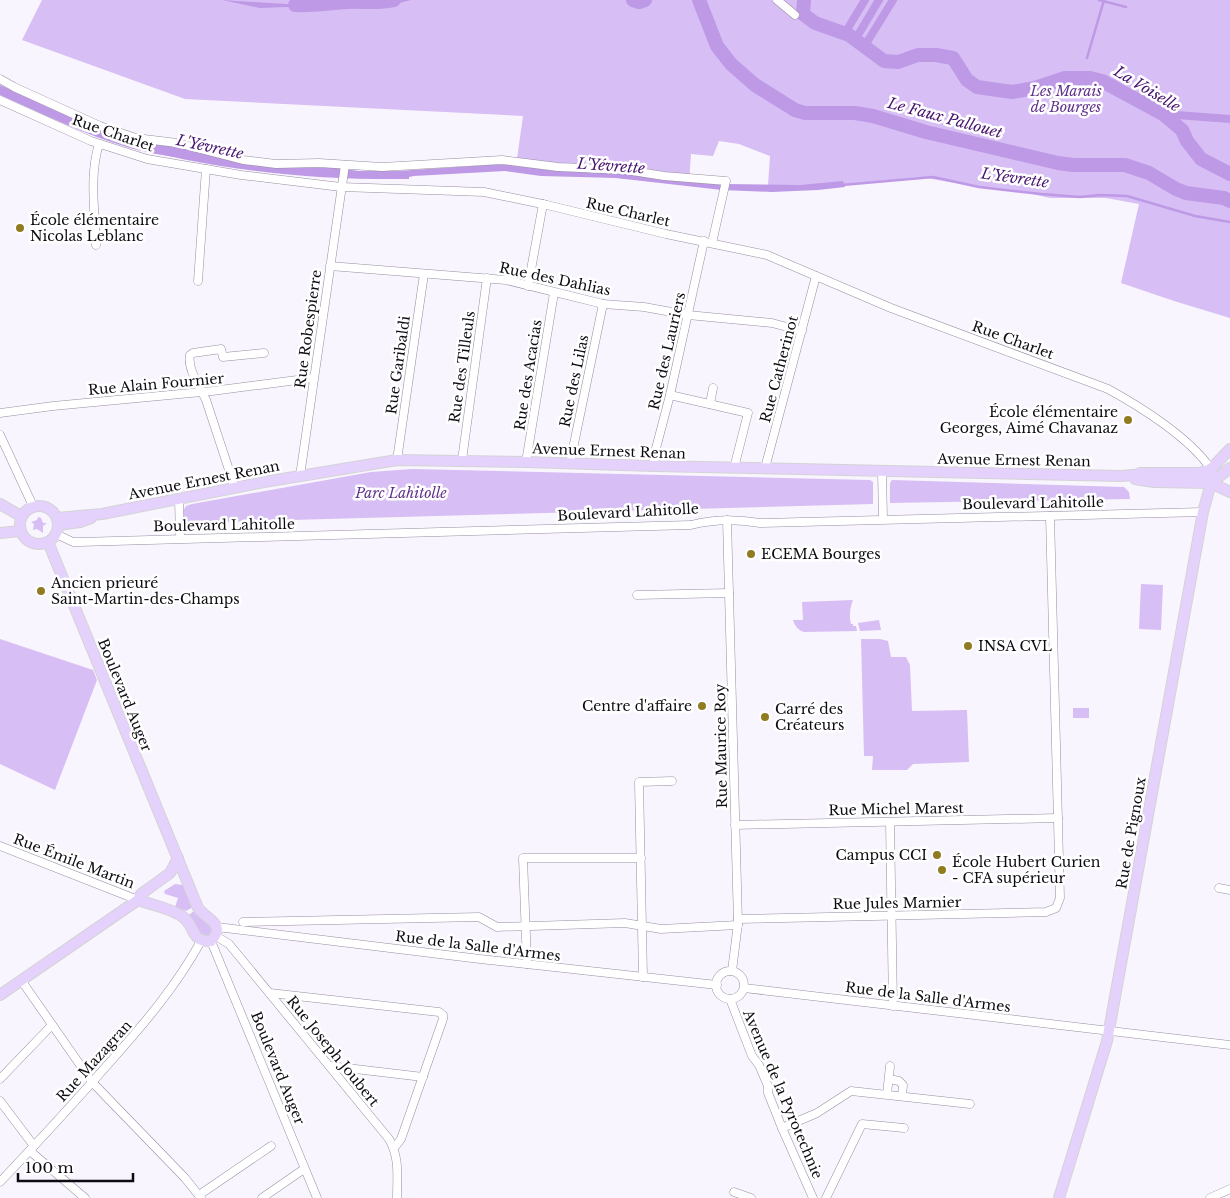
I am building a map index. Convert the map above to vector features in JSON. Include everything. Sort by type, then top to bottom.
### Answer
[{"type":"main road","points":[[1211,469],[1230,449]]},
{"type":"main road","points":[[1211,483],[1222,466],[1230,458]]},
{"type":"main road","name":"Avenue Ernest Renan","points":[[57,526],[80,522],[102,514],[235,488],[397,460],[1121,476],[1154,482],[1211,483]]},
{"type":"main road","points":[[1211,483],[1230,468]]},
{"type":"main road","name":"Avenue Ernest Renan","points":[[1121,476],[1125,472],[1145,474],[1200,473],[1211,469]]},
{"type":"main road","name":"Rue de Pignoux","points":[[1059,1198],[1109,1031],[1203,512],[1211,483],[1211,469]]},
{"type":"main road","points":[[1200,473],[1211,483],[1230,492]]},
{"type":"main road","points":[[0,504],[20,524],[23,536],[31,543],[48,542],[57,526],[49,508],[33,506],[27,509],[20,524],[0,533]]},
{"type":"main road","points":[[0,527],[20,524]]},
{"type":"main road","name":"Boulevard Auger","points":[[48,542],[189,885],[209,940]]},
{"type":"main road","points":[[0,995],[138,900],[141,894],[170,873],[178,858]]},
{"type":"main road","points":[[155,906],[150,899],[151,892],[159,880],[170,876],[182,878],[189,885]]},
{"type":"main road","points":[[138,900],[184,918],[196,937],[209,940]]},
{"type":"street","points":[[778,0],[795,15]]},
{"type":"street","points":[[0,79],[100,126],[136,138],[177,144],[243,161],[276,164],[318,163],[345,166]]},
{"type":"street","name":"Rue Charlet","points":[[0,100],[99,144],[147,159],[206,170],[342,183],[484,192],[767,255],[935,326],[1108,388],[1142,408],[1204,458],[1211,469]]},
{"type":"street","points":[[96,245],[93,174],[94,160],[99,144]]},
{"type":"street","name":"Rue des Lauriers","points":[[345,166],[382,168],[502,160],[558,167],[626,170],[725,185],[688,315],[654,456],[654,466]]},
{"type":"street","points":[[241,173],[243,161]]},
{"type":"street","name":"Rue Robespierre","points":[[300,476],[345,166]]},
{"type":"street","points":[[198,280],[206,170]]},
{"type":"street","points":[[528,286],[543,204]]},
{"type":"street","name":"Rue des Dahlias","points":[[330,266],[506,280],[602,304],[644,307],[688,315],[772,323],[802,331]]},
{"type":"street","name":"Rue Garibaldi","points":[[397,460],[424,274]]},
{"type":"street","name":"Rue Catherinot","points":[[766,468],[816,276]]},
{"type":"street","name":"Rue des Tilleuls","points":[[462,460],[487,278]]},
{"type":"street","name":"Rue des Acacias","points":[[526,462],[554,293]]},
{"type":"street","name":"Rue des Lilas","points":[[570,463],[602,304]]},
{"type":"street","points":[[235,488],[202,392],[189,361],[190,355],[221,349],[223,357],[264,353]]},
{"type":"street","name":"Rue Alain Fournier","points":[[0,412],[202,392],[313,378]]},
{"type":"street","points":[[710,404],[713,388]]},
{"type":"street","points":[[670,395],[748,413],[734,468]]},
{"type":"street","points":[[0,435],[33,506]]},
{"type":"street","points":[[882,471],[883,519]]},
{"type":"street","points":[[180,499],[180,538]]},
{"type":"street","name":"Boulevard Lahitolle","points":[[57,526],[73,542],[79,542],[691,525],[706,521],[727,520],[744,520],[760,523],[1203,512]]},
{"type":"street","points":[[1050,516],[1058,818]]},
{"type":"street","name":"Rue Maurice Roy","points":[[727,520],[738,922],[732,971]]},
{"type":"street","points":[[637,595],[730,593]]},
{"type":"street","points":[[644,977],[639,782],[672,781]]},
{"type":"street","name":"Rue Michel Marest","points":[[735,825],[1058,818]]},
{"type":"street","name":"Rue Jules Marnier","points":[[243,922],[479,917],[497,927],[625,923],[661,929],[738,922],[1046,912],[1056,908],[1060,898],[1058,818]]},
{"type":"street","points":[[890,822],[893,1006]]},
{"type":"street","name":"Rue Émile Martin","points":[[0,846],[138,900]]},
{"type":"street","points":[[527,964],[523,858],[640,858]]},
{"type":"street","points":[[1219,888],[1230,890]]},
{"type":"street","name":"Rue de la Salle d'Armes","points":[[209,940],[237,930],[716,985]]},
{"type":"street","name":"Rue Joseph Joubert","points":[[209,940],[229,944],[389,1139],[394,1148],[398,1166],[397,1198]]},
{"type":"street","name":"Rue Mazagran","points":[[0,1182],[148,1019],[209,940]]},
{"type":"street","name":"Boulevard Auger","points":[[209,940],[317,1198]]},
{"type":"street","points":[[732,971],[739,974],[743,980],[744,988],[736,998],[730,999],[720,995],[716,985],[721,975],[732,971]]},
{"type":"street","points":[[21,980],[92,1082],[185,1178],[200,1197],[271,1146]]},
{"type":"street","name":"Rue de la Salle d'Armes","points":[[744,988],[1230,1045]]},
{"type":"street","points":[[270,993],[439,1012],[443,1015],[401,1138],[394,1148]]},
{"type":"street","name":"Avenue de la Pyrotechnie","points":[[730,999],[752,1056],[759,1065],[768,1086],[768,1093],[782,1128],[813,1198]]},
{"type":"street","points":[[0,1080],[52,1025]]},
{"type":"street","points":[[330,1066],[423,1077]]},
{"type":"street","points":[[887,1094],[890,1066]]},
{"type":"street","points":[[889,1079],[900,1080],[903,1086],[902,1096]]},
{"type":"street","points":[[782,1128],[817,1113],[851,1091],[970,1104]]},
{"type":"street","points":[[0,1101],[32,1148],[85,1198]]},
{"type":"street","points":[[826,1198],[862,1124],[904,1128]]},
{"type":"street","points":[[262,1198],[304,1168]]},
{"type":"street","points":[[1210,1198],[1230,1189]]},
{"type":"street","points":[[734,1192],[751,1198]]},
{"type":"green space","name":"Les Marais de Bourges","points":[[42,0],[1230,0],[1230,318],[1121,283],[1139,204],[1106,198],[1050,198],[1024,192],[920,177],[828,186],[777,187],[768,185],[770,156],[739,144],[719,141],[713,156],[691,154],[689,184],[519,170],[516,166],[523,116],[185,99],[22,40]]},
{"type":"green space","name":"Parc Lahitolle","points":[[412,469],[870,480],[873,482],[873,504],[182,523],[182,513],[186,506],[192,504],[371,472]]},
{"type":"green space","points":[[892,480],[1124,487],[1129,492],[1130,499],[890,503],[890,483]]},
{"type":"green space","points":[[38,517],[41,518],[43,523],[47,523],[43,526],[43,533],[37,529],[33,530],[34,524],[31,522],[37,520]]},
{"type":"green space","points":[[1141,584],[1163,585],[1161,630],[1139,629]]},
{"type":"green space","points":[[853,600],[850,621],[853,626],[856,626],[857,631],[804,632],[797,628],[793,620],[803,620],[802,602]]},
{"type":"green space","points":[[879,620],[881,630],[860,631],[858,623]]},
{"type":"green space","points":[[0,639],[93,670],[97,680],[55,790],[0,764]]},
{"type":"green space","points":[[861,639],[888,641],[891,657],[906,657],[910,665],[912,711],[967,710],[969,762],[913,764],[907,770],[872,770],[873,756],[864,756]]},
{"type":"green space","points":[[1073,708],[1089,708],[1089,718],[1073,718]]},
{"type":"green space","points":[[175,884],[183,885],[193,907],[186,911],[175,907],[178,898],[165,894],[164,891]]},
{"type":"green space","points":[[195,910],[210,922],[213,931],[207,938],[197,931],[189,915]]},
{"type":"shaded area","points":[[222,0],[318,6],[349,2],[385,3],[396,0],[411,0],[384,7],[334,6],[319,9],[260,8]]},
{"type":"shaded area","points":[[0,85],[99,130],[129,140],[180,147],[276,167],[330,167],[359,171],[398,171],[501,164],[727,184],[800,185],[843,181],[845,187],[772,192],[722,190],[616,178],[541,176],[505,171],[414,176],[409,177],[409,179],[324,177],[238,169],[136,150],[113,143],[64,124],[0,95]]},
{"type":"waterway","name":"Le Faux Pallouet","points":[[295,5],[394,0]]},
{"type":"waterway","name":"Le Faux Pallouet","points":[[633,0],[639,2],[645,0]]},
{"type":"waterway","name":"Le Faux Pallouet","points":[[699,0],[717,46],[731,64],[755,85],[795,110],[805,113],[855,113],[873,116],[926,132],[1058,163],[1073,165],[1125,165],[1149,173],[1186,193],[1224,198],[1230,201]]},
{"type":"waterway","name":"La Voiselle","points":[[804,0],[803,14],[815,23],[849,35],[884,61],[898,62],[918,55],[936,55],[953,58],[967,80],[977,87],[1012,92],[1035,88],[1065,78],[1090,78],[1102,81],[1163,114],[1182,130],[1187,141],[1201,159],[1230,174]]},
{"type":"waterway","points":[[845,33],[865,0]]},
{"type":"waterway","points":[[855,40],[879,0]]},
{"type":"waterway","points":[[864,47],[893,0]]},
{"type":"waterway","points":[[1099,0],[1126,7]]},
{"type":"waterway","points":[[1087,58],[1104,0]]},
{"type":"waterway","points":[[1163,114],[1230,119]]},
{"type":"waterway","name":"L'Yévrette","points":[[842,185],[933,177],[979,187],[1041,194],[1080,197],[1100,195],[1127,196],[1195,216],[1230,222]]},
{"type":"place","name":"École élémentaire Nicolas Leblanc","points":[[20,228]]},
{"type":"place","name":"École élémentaire Georges, Aimé Chavanaz","points":[[1128,420]]},
{"type":"place","name":"ECEMA Bourges","points":[[751,554]]},
{"type":"place","name":"Ancien prieuré Saint-Martin-des-Champs","points":[[41,591]]},
{"type":"place","name":"INSA CVL","points":[[968,646]]},
{"type":"place","name":"Centre d'affaire","points":[[702,706]]},
{"type":"place","name":"Carré des Créateurs","points":[[765,717]]},
{"type":"place","name":"Campus CCI","points":[[937,855]]},
{"type":"place","name":"École Hubert Curien - CFA supérieur","points":[[942,870]]}]
